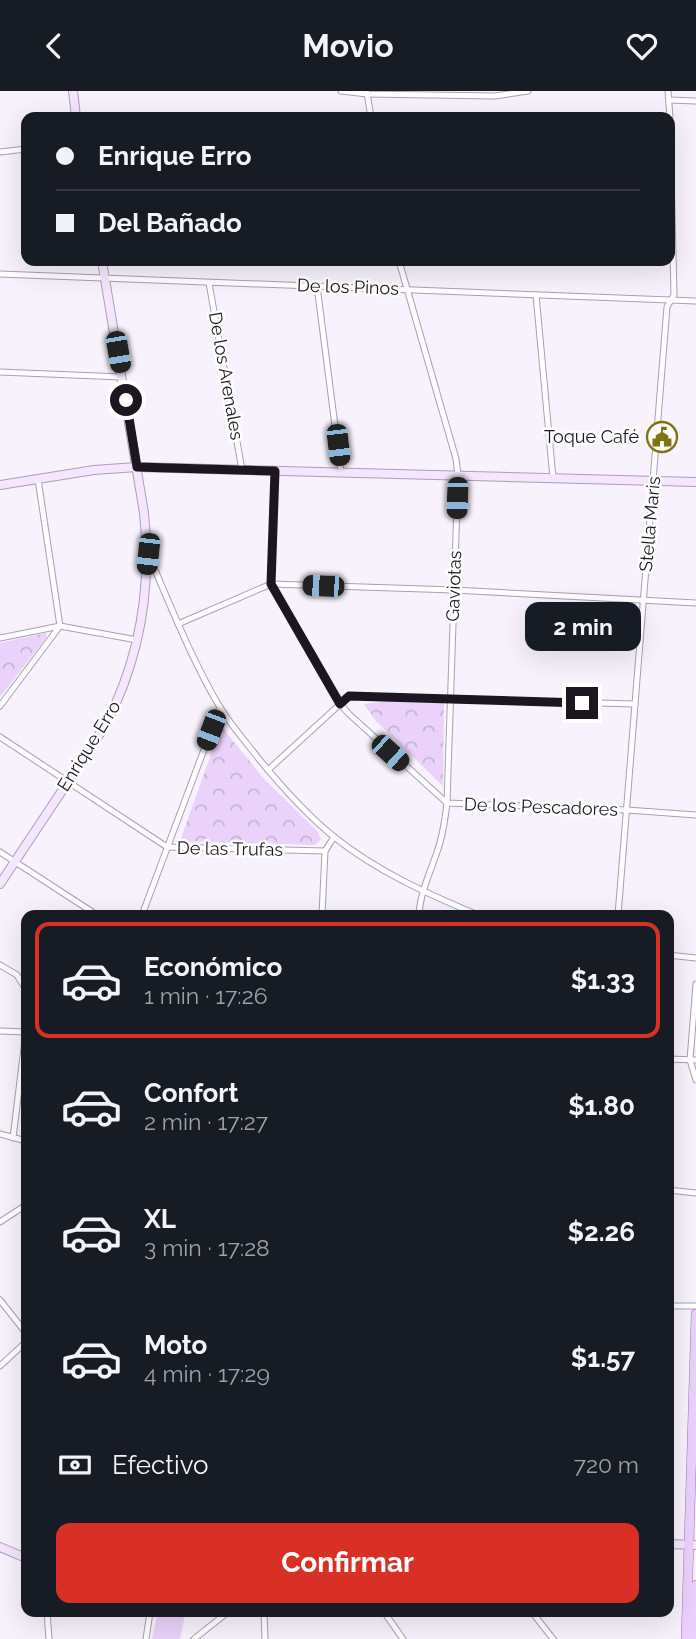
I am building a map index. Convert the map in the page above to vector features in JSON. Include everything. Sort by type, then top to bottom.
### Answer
[{"type":"main road","points":[[685,1639],[692,1545],[696,1314]]},
{"type":"main road","points":[[694,1639],[696,1585]]},
{"type":"street","points":[[73,91],[75,112]]},
{"type":"street","points":[[341,91],[495,96],[528,91]]},
{"type":"street","points":[[668,91],[670,112]]},
{"type":"street","points":[[367,92],[370,112]]},
{"type":"street","points":[[669,100],[696,101]]},
{"type":"street","points":[[0,152],[21,150]]},
{"type":"street","name":"Enrique Erro","points":[[0,884],[105,726],[119,698],[137,641],[148,554],[137,467],[103,266]]},
{"type":"street","name":"Gaviotas","points":[[401,266],[456,459],[458,475],[447,803],[438,849],[422,891],[420,910]]},
{"type":"street","name":"Stella Maris","points":[[618,910],[667,307],[674,295],[673,266]]},
{"type":"street","name":"De los Pinos","points":[[0,274],[696,301]]},
{"type":"street","name":"De los Arenales","points":[[209,283],[242,470]]},
{"type":"street","points":[[317,286],[341,472]]},
{"type":"street","points":[[536,295],[553,478]]},
{"type":"street","points":[[0,372],[122,377]]},
{"type":"street","points":[[0,485],[94,470],[137,467],[696,482]]},
{"type":"street","points":[[271,584],[275,471]]},
{"type":"street","points":[[0,706],[60,626],[38,479]]},
{"type":"street","points":[[148,554],[178,624],[220,707],[268,770],[334,837],[422,891],[466,910]]},
{"type":"street","points":[[178,624],[271,584],[454,590],[696,603]]},
{"type":"street","name":"De los Pescadores","points":[[271,584],[340,704],[447,803],[696,815]]},
{"type":"street","points":[[0,638],[60,626],[137,641]]},
{"type":"street","points":[[268,770],[349,696],[635,704]]},
{"type":"street","points":[[144,910],[220,707]]},
{"type":"street","name":"De las Trufas","points":[[0,737],[167,847],[324,851]]},
{"type":"street","points":[[322,910],[324,851],[334,837]]},
{"type":"street","points":[[0,852],[89,910]]},
{"type":"street","points":[[674,956],[696,958]]},
{"type":"street","points":[[0,965],[17,975],[21,982]]},
{"type":"street","points":[[696,984],[693,1060],[696,1080]]},
{"type":"street","points":[[0,1031],[21,1032]]},
{"type":"street","points":[[674,1059],[693,1060]]},
{"type":"street","points":[[13,1137],[21,1072]]},
{"type":"street","points":[[0,1134],[21,1139]]},
{"type":"street","points":[[674,1191],[696,1193]]},
{"type":"street","points":[[0,1222],[21,1208]]},
{"type":"street","points":[[0,1300],[21,1327]]},
{"type":"street","points":[[674,1306],[696,1306]]},
{"type":"street","points":[[0,1366],[21,1347]]},
{"type":"street","points":[[674,1544],[692,1545]]},
{"type":"street","points":[[0,1547],[21,1556]]},
{"type":"street","points":[[47,1617],[49,1639]]},
{"type":"street","points":[[146,1639],[149,1617]]},
{"type":"street","points":[[194,1639],[222,1617]]},
{"type":"street","points":[[264,1617],[265,1639]]},
{"type":"street","points":[[388,1617],[403,1639]]},
{"type":"street","points":[[536,1617],[553,1639]]},
{"type":"green space","points":[[46,633],[47,637],[0,697],[0,643]]},
{"type":"green space","points":[[444,703],[443,786],[376,721],[364,704]]},
{"type":"green space","points":[[221,726],[265,780],[318,832],[321,839],[315,845],[180,841]]},
{"type":"green space","points":[[157,1617],[185,1617],[180,1639],[152,1639]]},
{"type":"place","name":"Toque Café","points":[[662,437]]},
{"type":"route","points":[[126,400],[137,467],[275,471],[271,584],[340,704],[349,696],[582,703]]}]
